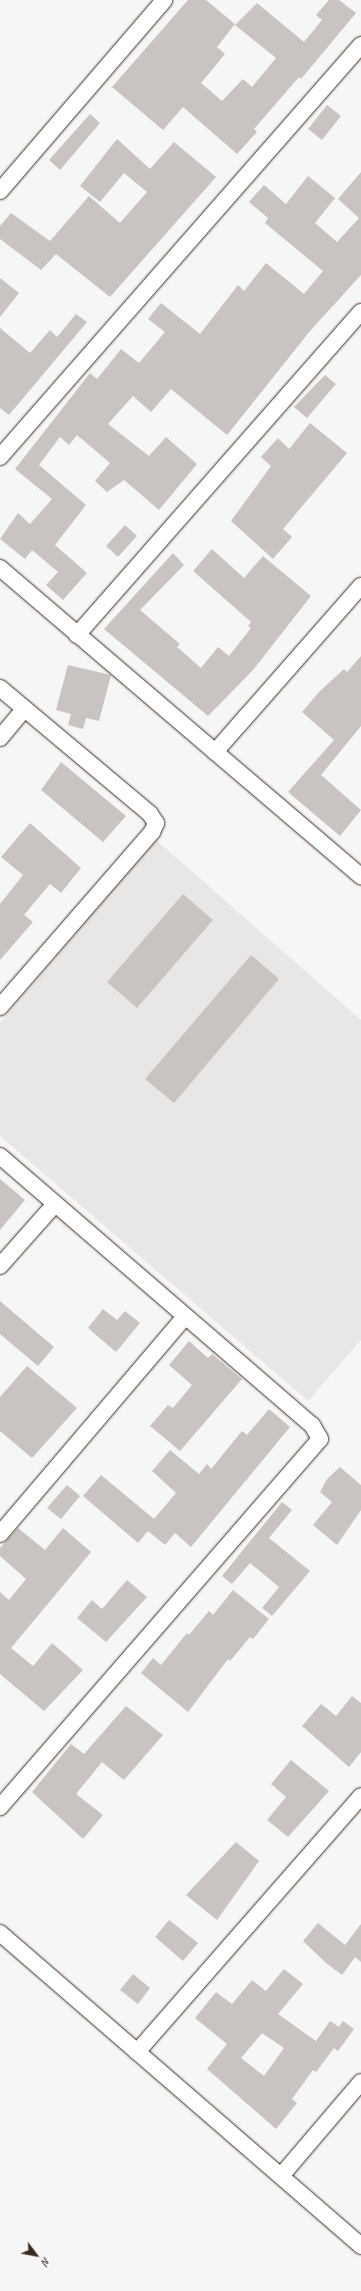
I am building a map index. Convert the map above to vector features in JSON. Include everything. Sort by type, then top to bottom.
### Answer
[{"type":"street","points":[[0,191],[164,0]]},
{"type":"street","points":[[0,457],[361,45]]},
{"type":"street","points":[[77,636],[361,312]]},
{"type":"street","points":[[0,568],[77,636],[215,752],[358,868]]},
{"type":"street","points":[[215,752],[361,586]]},
{"type":"street","points":[[0,688],[150,814],[156,823],[152,832],[0,1008]]},
{"type":"street","points":[[0,738],[24,709]]},
{"type":"street","points":[[0,1156],[184,1318],[312,1425],[320,1439],[0,1807]]},
{"type":"street","points":[[0,1266],[55,1204]]},
{"type":"street","points":[[0,1534],[184,1318]]},
{"type":"street","points":[[138,2052],[361,1796]]},
{"type":"street","points":[[0,1933],[361,2246]]},
{"type":"street","points":[[281,2176],[361,2082]]},
{"type":"shaded area","points":[[155,839],[361,1020],[361,1340],[308,1401],[0,1136],[0,1023]]},
{"type":"building","points":[[188,0],[206,0],[235,24],[217,47],[225,54],[201,83],[222,101],[243,79],[252,87],[276,58],[235,25],[257,3],[304,42],[322,20],[316,15],[329,0],[339,0],[356,13],[301,79],[299,77],[254,129],[257,132],[237,154],[183,107],[163,130],[112,87]]},
{"type":"building","points":[[327,105],[341,116],[322,140],[308,129]]},
{"type":"building","points":[[90,114],[100,123],[60,170],[49,160]]},
{"type":"building","points":[[117,139],[150,169],[174,142],[216,177],[110,297],[56,254],[41,270],[0,239],[0,226],[11,213],[50,241],[89,196],[120,223],[147,192],[124,173],[100,202],[80,186]]},
{"type":"building","points":[[361,172],[361,275],[310,331],[227,435],[171,389],[151,412],[133,396],[108,424],[149,456],[166,437],[197,464],[159,510],[124,480],[107,492],[95,481],[110,463],[77,435],[69,445],[60,437],[39,465],[86,505],[55,545],[87,573],[63,600],[46,585],[58,572],[32,550],[25,559],[0,539],[18,513],[30,524],[52,499],[15,469],[90,373],[97,379],[121,349],[139,363],[165,332],[148,319],[161,303],[200,334],[238,285],[244,291],[266,263],[304,294],[323,271],[265,223],[268,218],[249,202],[264,185],[286,204],[308,176],[335,198],[315,223],[337,242],[359,218],[338,199]]},
{"type":"building","points":[[0,278],[19,293],[0,317]]},
{"type":"building","points":[[76,314],[87,322],[9,415],[0,408],[0,328],[30,353],[50,330],[57,337]]},
{"type":"building","points":[[325,375],[336,384],[307,418],[294,407]]},
{"type":"building","points":[[310,423],[347,453],[283,529],[292,537],[273,559],[231,521],[271,466],[261,457],[278,438],[289,449]]},
{"type":"building","points":[[125,525],[137,536],[118,557],[106,546]]},
{"type":"building","points":[[212,549],[244,578],[263,556],[311,596],[253,670],[208,716],[104,629],[173,553],[184,565],[140,610],[180,644],[177,647],[201,668],[218,647],[229,656],[251,628],[248,626],[251,622],[193,571]]},
{"type":"building","points":[[361,656],[361,726],[321,775],[361,810],[340,836],[288,792],[334,740],[302,712],[319,692],[344,669],[347,672]]},
{"type":"building","points":[[68,665],[111,675],[99,721],[86,718],[83,729],[68,725],[71,714],[56,710]]},
{"type":"building","points":[[61,762],[126,816],[103,842],[41,790]]},
{"type":"building","points":[[30,823],[81,868],[61,893],[50,884],[24,915],[33,922],[0,960],[0,904],[23,875],[1,857]]},
{"type":"building","points":[[183,894],[213,920],[137,1008],[107,982]]},
{"type":"building","points":[[251,955],[279,979],[174,1103],[145,1079]]},
{"type":"building","points":[[0,1179],[25,1200],[0,1230]]},
{"type":"building","points":[[0,1301],[54,1347],[38,1366],[0,1334]]},
{"type":"building","points":[[103,1309],[117,1320],[125,1311],[140,1323],[116,1352],[88,1328]]},
{"type":"building","points":[[189,1341],[208,1358],[212,1354],[242,1379],[180,1451],[150,1426],[168,1405],[173,1408],[192,1385],[169,1365]]},
{"type":"building","points":[[27,1366],[77,1408],[32,1458],[0,1431],[0,1397]]},
{"type":"building","points":[[269,1409],[290,1427],[191,1547],[175,1533],[165,1545],[148,1531],[138,1543],[83,1496],[101,1475],[154,1519],[176,1493],[152,1471],[170,1450],[199,1474],[207,1464],[211,1469],[242,1431],[247,1435]]},
{"type":"building","points":[[340,1467],[361,1485],[361,1510],[337,1545],[313,1525],[332,1502],[320,1492],[327,1479]]},
{"type":"building","points":[[67,1485],[80,1496],[61,1519],[47,1508]]},
{"type":"building","points":[[282,1502],[292,1510],[269,1538],[310,1571],[272,1616],[262,1608],[279,1587],[250,1563],[232,1584],[222,1576]]},
{"type":"building","points":[[18,1528],[45,1550],[63,1528],[91,1552],[11,1648],[33,1666],[52,1643],[83,1670],[44,1711],[0,1674],[0,1592],[9,1600],[26,1579],[0,1556],[0,1548]]},
{"type":"building","points":[[127,1580],[147,1597],[106,1642],[77,1618],[92,1600],[102,1609]]},
{"type":"building","points":[[233,1590],[269,1619],[253,1639],[250,1637],[230,1661],[228,1659],[188,1712],[141,1673],[153,1658],[161,1665],[187,1633],[189,1635],[209,1611],[213,1615]]},
{"type":"building","points":[[352,1696],[361,1703],[361,1752],[349,1767],[302,1726],[321,1704],[336,1716]]},
{"type":"building","points":[[126,1706],[163,1735],[124,1780],[102,1762],[76,1794],[103,1815],[83,1839],[32,1792],[71,1744],[84,1754]]},
{"type":"building","points":[[291,1760],[329,1791],[288,1837],[267,1820],[286,1797],[271,1784]]},
{"type":"building","points":[[236,1842],[259,1861],[217,1920],[186,1895]]},
{"type":"building","points":[[169,1920],[198,1943],[183,1961],[155,1937]]},
{"type":"building","points":[[318,1923],[345,1945],[361,1924],[361,1962],[355,1957],[342,1975],[326,1963],[303,1941]]},
{"type":"building","points":[[284,1969],[303,1984],[278,2014],[316,2041],[330,2021],[339,2027],[343,2021],[354,2029],[338,2051],[334,2048],[316,2072],[313,2070],[292,2099],[297,2103],[276,2129],[207,2069],[227,2044],[195,2018],[216,1992],[232,2004],[252,1980],[266,1991]],"holes":[[[262,2033],[284,2048],[264,2076],[241,2058]]]},
{"type":"building","points":[[133,1974],[150,1988],[138,2004],[120,1990]]}]
